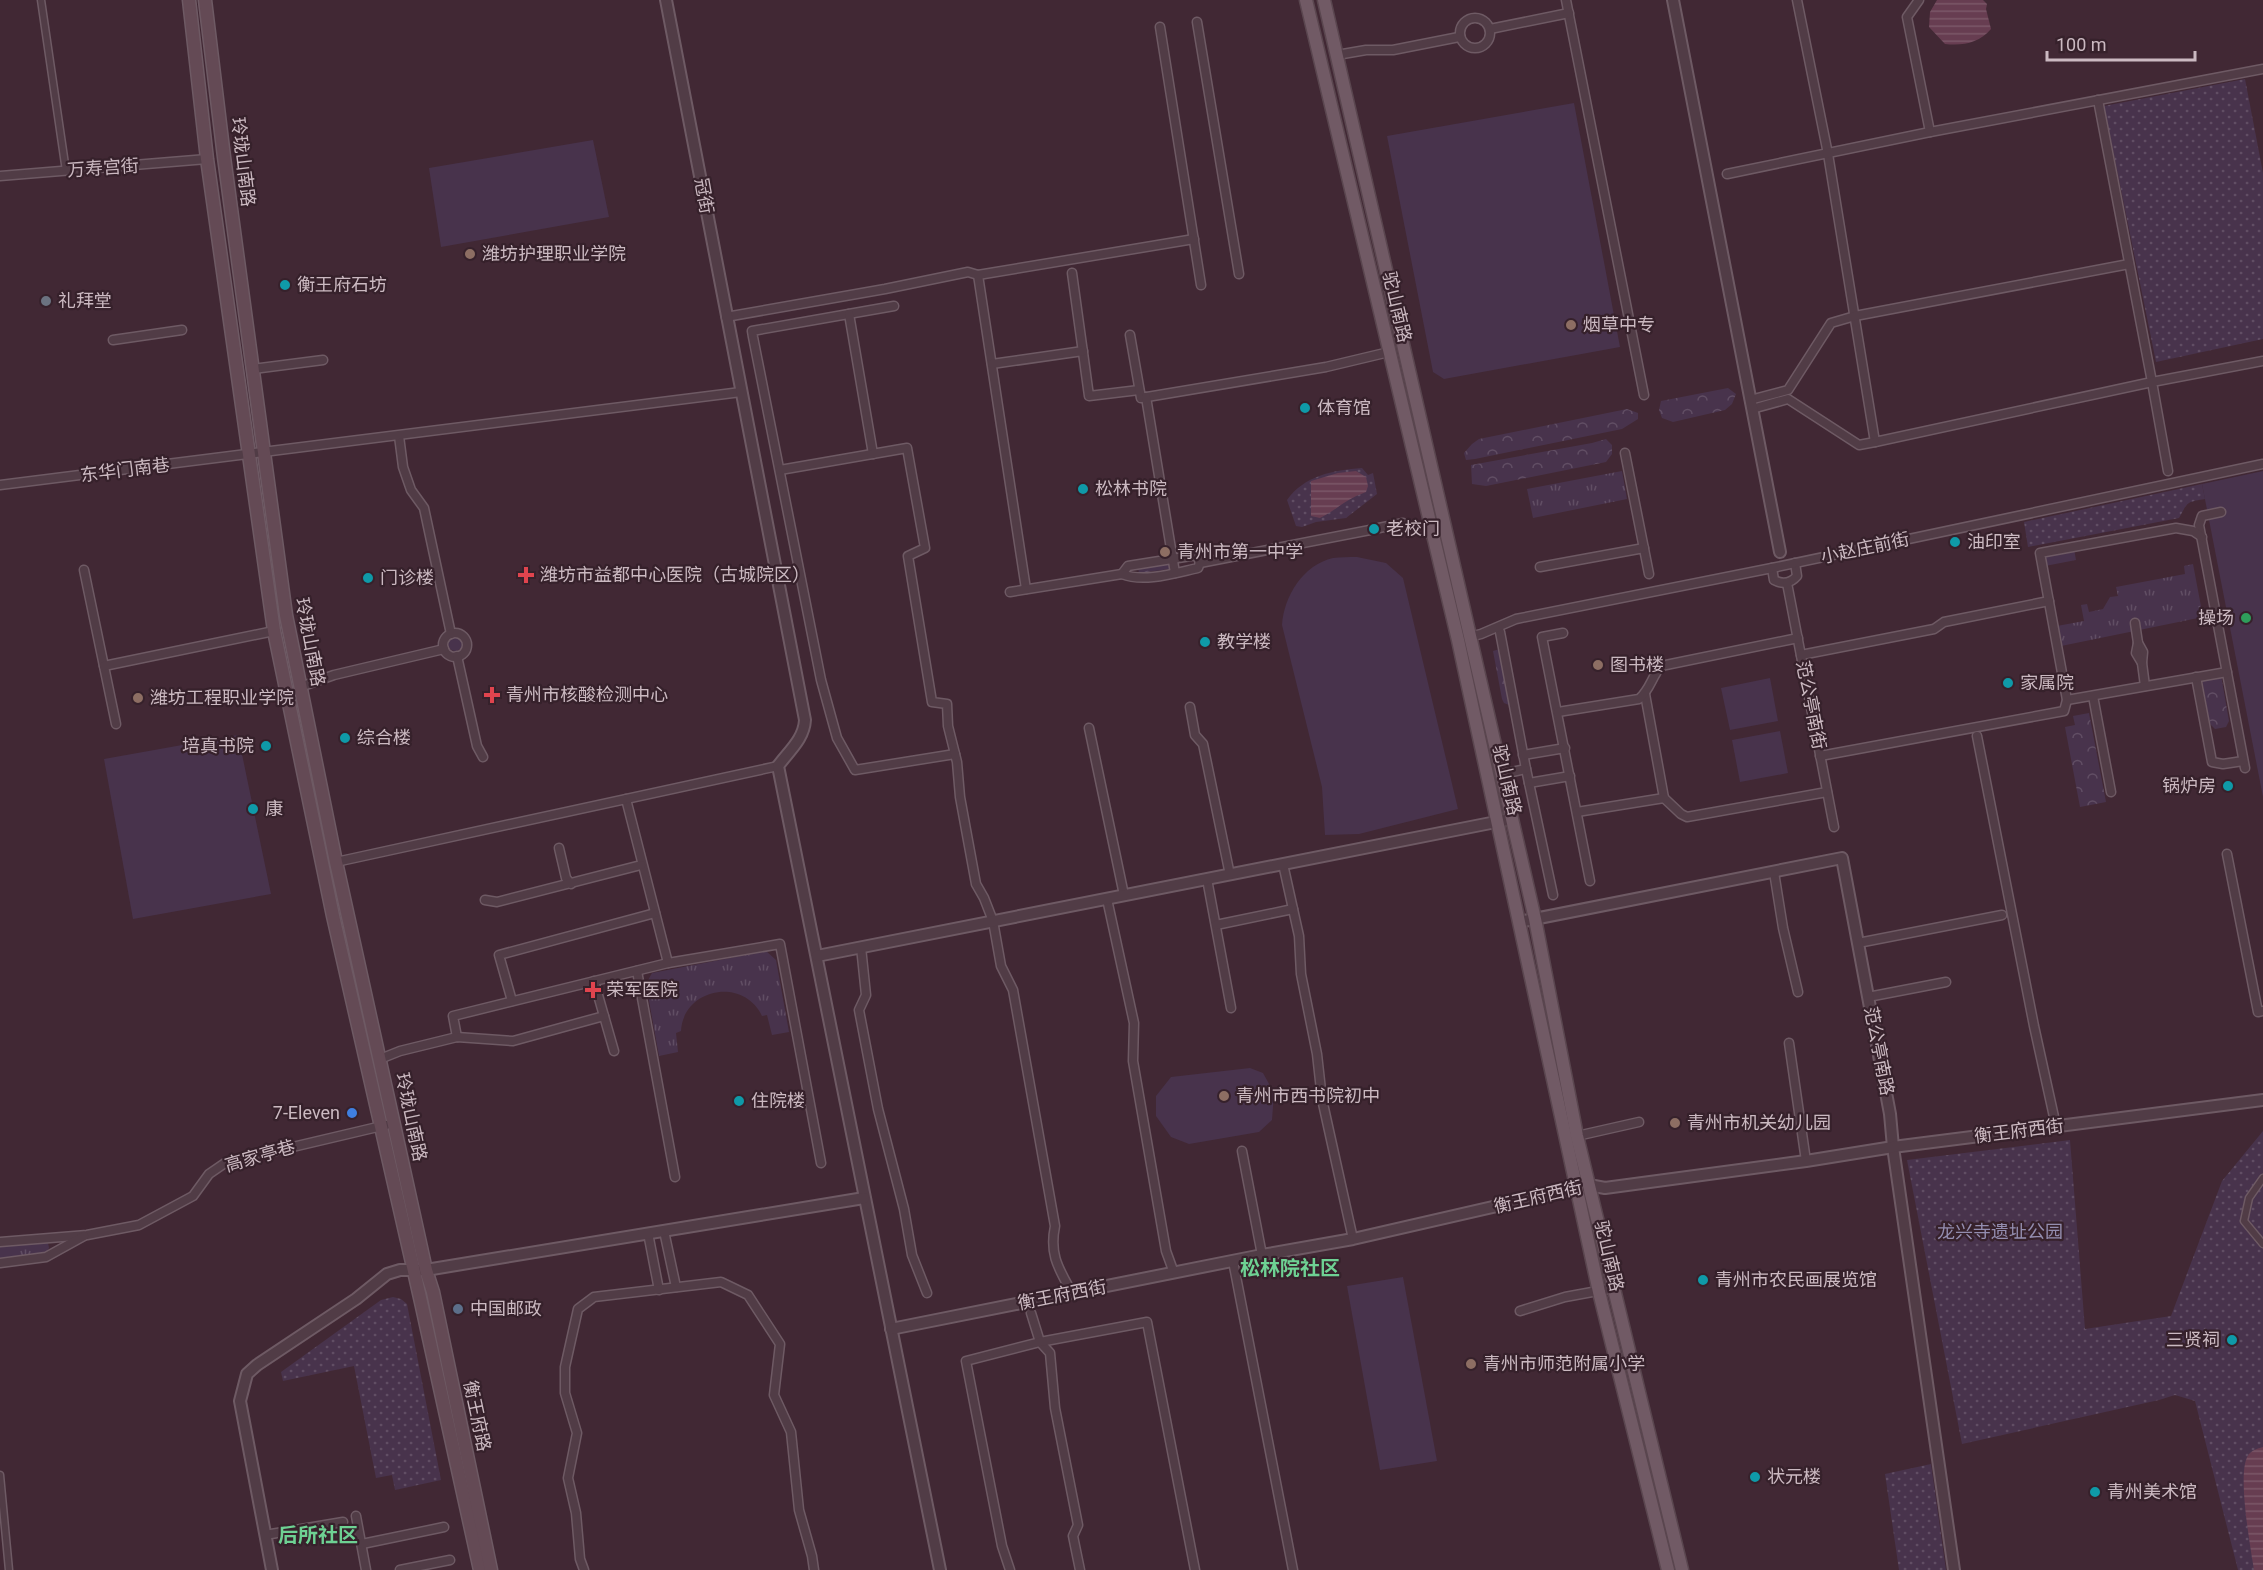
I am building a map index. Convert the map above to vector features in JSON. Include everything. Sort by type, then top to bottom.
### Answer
[{"type":"main road","name":"玲珑山南路","points":[[189,0],[207,159],[274,631],[333,916],[413,1271]]},
{"type":"main road","name":"玲珑山南路","points":[[206,0],[224,157],[286,615],[336,862],[426,1270]]},
{"type":"main road","name":"驼山南路","points":[[1306,0],[1458,640],[1504,820],[1534,919],[1577,1136],[1682,1570]]},
{"type":"main road","name":"驼山南路","points":[[1324,0],[1469,637],[1504,820],[1520,922],[1575,1189],[1668,1570]]},
{"type":"main road","name":"衡王府路","points":[[426,1270],[433,1292],[491,1570]]},
{"type":"main road","name":"衡王府路","points":[[413,1271],[480,1570]]},
{"type":"street","points":[[41,0],[66,171]]},
{"type":"street","name":"冠街","points":[[666,0],[805,720],[804,730],[778,765]]},
{"type":"street","points":[[1566,0],[1644,395]]},
{"type":"street","points":[[1672,0],[1780,552]]},
{"type":"street","points":[[1797,0],[1828,153],[1875,442]]},
{"type":"street","points":[[1919,0],[1907,17],[1930,132]]},
{"type":"street","points":[[1490,29],[1569,13]]},
{"type":"street","points":[[1468,19],[1483,20],[1490,29],[1487,42],[1479,48],[1469,48],[1459,37],[1460,26],[1468,19]]},
{"type":"street","points":[[1197,22],[1239,274]]},
{"type":"street","points":[[1160,27],[1201,285]]},
{"type":"street","points":[[1337,55],[1366,50],[1393,50],[1459,37]]},
{"type":"street","points":[[1727,174],[1930,132],[2263,69]]},
{"type":"street","points":[[2098,100],[2168,471]]},
{"type":"street","name":"万寿宫街","points":[[0,176],[207,159]]},
{"type":"street","points":[[726,317],[968,272],[978,275],[1194,239]]},
{"type":"street","points":[[1751,404],[1788,390],[1831,323],[1855,316],[2129,264]]},
{"type":"street","points":[[1072,273],[1089,396],[1139,390]]},
{"type":"street","points":[[978,275],[1026,589]]},
{"type":"street","points":[[894,306],[752,331],[823,688],[837,738],[855,770],[955,754]]},
{"type":"street","points":[[849,314],[873,454]]},
{"type":"street","points":[[113,340],[182,330]]},
{"type":"street","points":[[1130,335],[1141,398],[1326,367],[1389,352]]},
{"type":"street","points":[[992,364],[1083,351]]},
{"type":"street","points":[[253,369],[323,360]]},
{"type":"street","points":[[1751,404],[1788,399],[1859,445],[2152,382],[2263,361]]},
{"type":"street","name":"东华门南巷","points":[[0,485],[741,392]]},
{"type":"street","points":[[1146,397],[1175,573]]},
{"type":"street","points":[[399,436],[403,467],[411,490],[424,508],[452,634]]},
{"type":"street","points":[[780,470],[907,448],[925,548],[908,556],[932,702],[947,704],[948,726],[955,754],[960,797],[976,884],[993,921],[1001,966],[1013,990],[1031,1083],[1055,1226],[1052,1237],[1054,1258],[1072,1293]]},
{"type":"street","points":[[1625,453],[1649,574]]},
{"type":"street","name":"小赵庄前街","points":[[1469,637],[1516,619],[1772,568],[2263,464]]},
{"type":"street","points":[[2196,677],[2212,762],[2244,765],[2199,525],[2200,519],[2205,515],[2221,512]]},
{"type":"street","points":[[1200,563],[1403,523]]},
{"type":"street","points":[[1820,756],[2064,711],[2067,700],[2040,553],[2171,529],[2189,530],[2202,537]]},
{"type":"street","points":[[1539,567],[1644,548]]},
{"type":"street","points":[[1010,592],[1122,574],[1133,578],[1175,573],[1198,568],[1200,563],[1197,555],[1173,558],[1128,566],[1122,574]]},
{"type":"street","points":[[1772,568],[1774,580],[1787,583],[1797,576],[1794,563]]},
{"type":"street","points":[[84,570],[116,724]]},
{"type":"street","name":"范公亭南街","points":[[1787,583],[1834,827]]},
{"type":"street","points":[[1801,655],[1934,629],[1944,622],[2049,601]]},
{"type":"street","points":[[2134,623],[2138,643],[2136,652],[2142,663],[2145,686]]},
{"type":"street","points":[[104,666],[274,631]]},
{"type":"street","points":[[1500,632],[1553,896]]},
{"type":"street","points":[[1563,633],[1542,637],[1590,881]]},
{"type":"street","points":[[452,634],[460,635],[466,642],[465,650],[457,656],[450,656],[444,649],[445,640],[452,634]]},
{"type":"street","points":[[1558,712],[1639,699],[1645,694],[1654,673],[1661,666],[1798,639]]},
{"type":"street","points":[[300,687],[334,675],[444,649]]},
{"type":"street","points":[[457,656],[477,746],[483,757]]},
{"type":"street","points":[[2067,700],[2227,672]]},
{"type":"street","points":[[1645,694],[1664,798],[1687,817],[1827,792]]},
{"type":"street","points":[[2093,696],[2111,792]]},
{"type":"street","points":[[1190,707],[1195,735],[1203,744],[1230,874]]},
{"type":"street","points":[[1089,728],[1124,895]]},
{"type":"street","points":[[1977,736],[2043,1071],[2056,1126]]},
{"type":"street","points":[[1523,755],[1565,748]]},
{"type":"street","points":[[336,862],[778,765],[940,1570]]},
{"type":"street","points":[[1512,772],[1526,769]]},
{"type":"street","points":[[1529,783],[1570,776]]},
{"type":"street","points":[[1577,812],[1664,798]]},
{"type":"street","points":[[626,799],[641,865],[668,963]]},
{"type":"street","points":[[817,956],[1504,820]]},
{"type":"street","points":[[559,848],[566,878],[571,884]]},
{"type":"street","points":[[2227,854],[2258,1012],[2263,1011]]},
{"type":"street","name":"范公亭南路","points":[[1520,922],[1842,858],[1890,1114],[1954,1570]]},
{"type":"street","points":[[1283,864],[1299,936],[1301,974],[1317,1054],[1322,1099],[1353,1239]]},
{"type":"street","points":[[485,900],[496,902],[641,865]]},
{"type":"street","points":[[1774,872],[1783,928],[1798,992]]},
{"type":"street","points":[[1207,879],[1231,1008]]},
{"type":"street","points":[[1107,898],[1134,1023],[1132,1061],[1166,1251],[1174,1273]]},
{"type":"street","points":[[1216,925],[1293,909]]},
{"type":"street","points":[[512,1001],[500,955],[655,913]]},
{"type":"street","points":[[1858,943],[2002,915]]},
{"type":"street","points":[[458,1037],[453,1016],[668,963],[780,944],[821,1162]]},
{"type":"street","points":[[861,947],[866,995],[859,1010],[878,1109],[904,1209],[912,1255],[927,1293]]},
{"type":"street","points":[[637,971],[675,1177]]},
{"type":"street","points":[[594,981],[614,1052]]},
{"type":"street","points":[[1868,997],[1946,982]]},
{"type":"street","points":[[381,1059],[400,1051],[458,1037],[513,1041],[604,1016]]},
{"type":"street","points":[[1790,1043],[1806,1161]]},
{"type":"street","name":"衡王府西街","points":[[891,1329],[1353,1239],[1589,1185],[1605,1188],[1893,1147],[2263,1100]]},
{"type":"street","points":[[1577,1136],[1639,1122]]},
{"type":"street","name":"高家亭巷","points":[[0,1242],[87,1235],[139,1225],[193,1196],[209,1174],[225,1163],[394,1124]]},
{"type":"street","points":[[1242,1151],[1262,1255]]},
{"type":"street","points":[[2263,1178],[2249,1198],[2244,1221],[2263,1244]]},
{"type":"street","points":[[272,1570],[240,1401],[247,1374],[356,1299],[387,1274],[400,1270],[426,1270],[864,1198]]},
{"type":"street","points":[[664,1230],[676,1287]]},
{"type":"street","points":[[648,1233],[659,1290]]},
{"type":"street","points":[[0,1263],[46,1257],[87,1235]]},
{"type":"street","points":[[1233,1261],[1293,1570]]},
{"type":"street","points":[[584,1570],[580,1559],[576,1513],[568,1478],[577,1434],[565,1393],[565,1367],[578,1309],[594,1297],[722,1282],[748,1295],[780,1344],[774,1395],[791,1432],[799,1510],[814,1570]]},
{"type":"street","points":[[1520,1311],[1564,1297],[1614,1288]]},
{"type":"street","points":[[1031,1313],[1040,1342],[1050,1353],[1055,1408],[1078,1525],[1073,1536],[1080,1570]]},
{"type":"street","points":[[1010,1570],[1002,1546],[966,1361],[1040,1342],[1147,1322],[1196,1570]]},
{"type":"street","points":[[0,1475],[9,1570]]},
{"type":"street","points":[[356,1516],[366,1570]]},
{"type":"street","points":[[265,1535],[343,1522]]},
{"type":"street","points":[[362,1545],[444,1527]]},
{"type":"street","points":[[400,1570],[450,1560]]},
{"type":"green space","points":[[2245,79],[2263,173],[2263,339],[2156,362],[2104,106]]},
{"type":"green space","points":[[1574,103],[1620,347],[1444,379],[1433,372],[1387,136]]},
{"type":"green space","points":[[593,140],[609,217],[441,247],[429,168]]},
{"type":"green space","points":[[1728,388],[1736,394],[1732,404],[1725,410],[1673,422],[1662,418],[1659,410],[1661,401]]},
{"type":"green space","points":[[1627,409],[1638,413],[1638,419],[1622,429],[1466,460],[1464,453],[1479,439]]},
{"type":"green space","points":[[1606,439],[1612,445],[1612,454],[1606,462],[1486,486],[1472,484],[1471,465]]},
{"type":"green space","points":[[1362,468],[1368,475],[1373,473],[1377,494],[1346,518],[1316,522],[1302,527],[1296,526],[1287,500],[1294,492],[1320,476],[1340,470]]},
{"type":"green space","points":[[1622,471],[1627,499],[1533,518],[1527,489]]},
{"type":"green space","name":"操场","points":[[2263,471],[2263,797],[2202,484]]},
{"type":"green space","points":[[2202,484],[2205,499],[2188,504],[2179,518],[2028,547],[2024,522]]},
{"type":"green space","points":[[2074,549],[2076,560],[2045,566],[2044,554]]},
{"type":"green space","points":[[1357,557],[1386,563],[1403,578],[1458,809],[1359,834],[1325,835],[1322,787],[1282,625],[1291,593],[1304,575],[1313,567],[1333,558]]},
{"type":"green space","points":[[1169,563],[1170,569],[1139,573],[1138,568]]},
{"type":"green space","points":[[2193,564],[2203,617],[2061,646],[2057,626],[2084,621],[2081,605],[2087,604],[2089,612],[2103,609],[2110,597],[2118,596],[2116,587],[2185,574],[2184,566]]},
{"type":"green space","points":[[455,637],[460,639],[462,644],[460,649],[455,651],[450,649],[448,644],[450,639]]},
{"type":"green space","points":[[1500,649],[1510,698],[1509,705],[1502,699],[1493,651]]},
{"type":"green space","points":[[2221,675],[2229,721],[2226,727],[2215,729],[2210,724],[2202,679]]},
{"type":"green space","points":[[1770,678],[1778,721],[1730,730],[1721,688]]},
{"type":"green space","points":[[2089,713],[2106,802],[2080,807],[2065,727],[2075,725],[2073,716]]},
{"type":"green space","points":[[1780,731],[1788,773],[1740,782],[1732,740]]},
{"type":"green space","points":[[238,735],[271,894],[133,919],[104,759]]},
{"type":"green space","points":[[766,951],[776,960],[789,1032],[772,1035],[767,1015],[762,1016],[753,1003],[729,992],[715,993],[702,997],[692,1005],[684,1017],[681,1031],[676,1033],[678,1052],[659,1056],[646,984],[652,973]]},
{"type":"green space","points":[[1250,1068],[1263,1073],[1274,1093],[1272,1120],[1259,1132],[1189,1144],[1171,1137],[1156,1116],[1156,1096],[1171,1077]]},
{"type":"green space","name":"龙兴寺遗址公园","points":[[2263,1131],[2263,1570],[2238,1570],[2195,1401],[2175,1395],[1962,1444],[1907,1160],[2070,1140],[2085,1329],[2171,1316],[2222,1181]]},
{"type":"green space","points":[[25,1243],[48,1243],[49,1248],[45,1254],[0,1259],[0,1247]]},
{"type":"green space","points":[[1403,1277],[1437,1461],[1380,1470],[1347,1286]]},
{"type":"green space","points":[[393,1297],[407,1304],[441,1480],[395,1490],[392,1475],[376,1478],[354,1366],[283,1381],[281,1372],[381,1300]]},
{"type":"green space","points":[[1931,1464],[1946,1570],[1899,1570],[1885,1474]]},
{"type":"shaded area","points":[[1937,0],[1983,0],[1987,4],[1991,29],[1981,38],[1970,42],[1945,44],[1929,27],[1930,12]]},
{"type":"shaded area","points":[[1356,471],[1366,477],[1368,486],[1366,492],[1320,518],[1311,516],[1311,481],[1338,473]]},
{"type":"shaded area","points":[[2263,1447],[2263,1570],[2254,1570],[2245,1508],[2244,1474],[2250,1453]]},
{"type":"place","name":"潍坊护理职业学院","points":[[470,254]]},
{"type":"place","name":"衡王府石坊","points":[[285,285]]},
{"type":"place","name":"礼拜堂","points":[[46,301]]},
{"type":"place","name":"烟草中专","points":[[1571,325]]},
{"type":"place","name":"体育馆","points":[[1305,408]]},
{"type":"place","name":"松林书院","points":[[1083,489]]},
{"type":"place","name":"老校门","points":[[1374,529]]},
{"type":"place","name":"油印室","points":[[1955,542]]},
{"type":"place","name":"青州市第一中学","points":[[1165,552]]},
{"type":"place","name":"潍坊市益都中心医院（古城院区）","points":[[526,575]]},
{"type":"place","name":"门诊楼","points":[[368,578]]},
{"type":"place","name":"操场","points":[[2246,618]]},
{"type":"place","name":"教学楼","points":[[1205,642]]},
{"type":"place","name":"图书楼","points":[[1598,665]]},
{"type":"place","name":"家属院","points":[[2008,683]]},
{"type":"place","name":"青州市核酸检测中心","points":[[492,695]]},
{"type":"place","name":"潍坊工程职业学院","points":[[138,698]]},
{"type":"place","name":"综合楼","points":[[345,738]]},
{"type":"place","name":"培真书院","points":[[266,746]]},
{"type":"place","name":"锅炉房","points":[[2228,786]]},
{"type":"place","name":"康","points":[[253,809]]},
{"type":"place","name":"荣军医院","points":[[593,990]]},
{"type":"place","name":"青州市西书院初中","points":[[1224,1096]]},
{"type":"place","name":"住院楼","points":[[739,1101]]},
{"type":"place","name":"7-Eleven","points":[[352,1113]]},
{"type":"place","name":"青州市机关幼儿园","points":[[1675,1123]]},
{"type":"place","name":"青州市农民画展览馆","points":[[1703,1280]]},
{"type":"place","name":"中国邮政","points":[[458,1309]]},
{"type":"place","name":"三贤祠","points":[[2232,1340]]},
{"type":"place","name":"青州市师范附属小学","points":[[1471,1364]]},
{"type":"place","name":"状元楼","points":[[1755,1477]]},
{"type":"place","name":"青州美术馆","points":[[2095,1492]]},
{"type":"district","name":"松林院社区","points":[[1290,1268]]},
{"type":"district","name":"后所社区","points":[[318,1535]]}]
